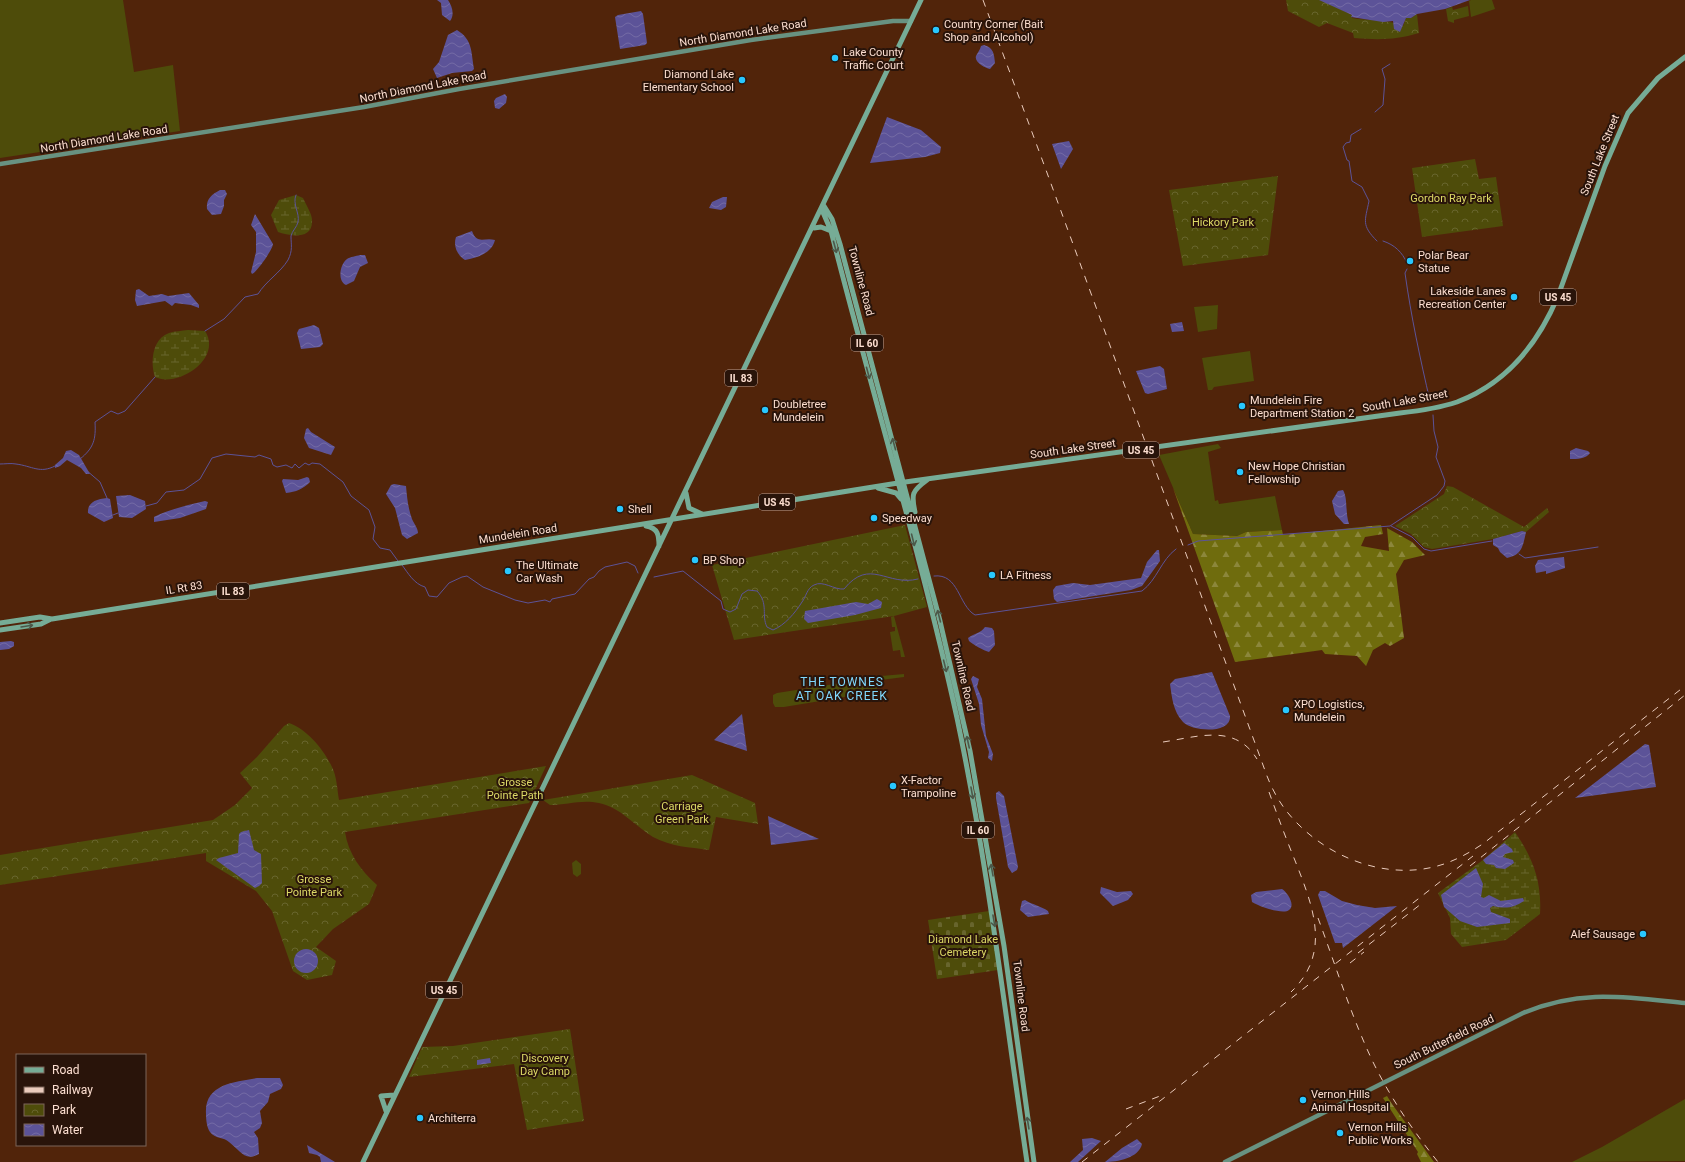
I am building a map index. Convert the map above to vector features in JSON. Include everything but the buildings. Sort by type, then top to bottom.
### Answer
[{"type":"main road","points":[[823,208],[921,0]]},
{"type":"main road","name":"South Lake Street","points":[[673,519],[869,487],[1406,412],[1456,402],[1484,388],[1511,370],[1535,341],[1549,317],[1572,259],[1605,166],[1628,113],[1636,101],[1658,78],[1685,57]]},
{"type":"main road","name":"IL 83","points":[[673,519],[823,208]]},
{"type":"main road","name":"Townline Road","points":[[823,208],[903,502],[946,669],[966,760],[995,928],[1027,1162]]},
{"type":"main road","name":"Townline Road","points":[[823,208],[832,218],[838,237],[916,526],[970,751],[1002,933],[1034,1162]]},
{"type":"main road","points":[[814,228],[821,227],[830,231]]},
{"type":"main road","points":[[916,526],[913,494],[915,489],[929,479]]},
{"type":"main road","points":[[869,487],[890,490],[896,493],[903,502]]},
{"type":"main road","points":[[686,492],[689,508],[703,514]]},
{"type":"main road","name":"Mundelein Road","points":[[366,569],[673,519]]},
{"type":"main road","name":"US 45","points":[[363,1162],[673,519]]},
{"type":"main road","points":[[641,525],[656,529],[658,533],[659,547]]},
{"type":"main road","name":"IL Rt 83","points":[[52,619],[366,569]]},
{"type":"main road","name":"IL 83","points":[[0,623],[40,618],[52,619]]},
{"type":"main road","name":"IL 83","points":[[0,630],[41,624],[52,619]]},
{"type":"main road","points":[[386,1112],[381,1096],[394,1095]]},
{"type":"street","name":"North Diamond Lake Road","points":[[0,164],[364,107],[487,84],[751,40],[893,21],[911,21]]},
{"type":"street","name":"South Butterfield Road","points":[[1225,1162],[1523,1013],[1547,1004],[1578,997],[1601,996],[1685,1003]]},
{"type":"green space","points":[[0,0],[123,0],[134,72],[173,65],[180,131],[0,158]]},
{"type":"green space","points":[[1286,0],[1322,0],[1352,15],[1352,18],[1385,21],[1403,26],[1406,18],[1411,18],[1417,14],[1419,33],[1387,39],[1354,38],[1353,33],[1327,23],[1319,27],[1288,11]]},
{"type":"green space","points":[[1492,0],[1495,9],[1471,17],[1469,1]]},
{"type":"green space","points":[[1468,6],[1469,16],[1454,20],[1454,23],[1448,21],[1446,9],[1452,7],[1453,10]]},
{"type":"green space","name":"Gordon Ray Park","points":[[1475,159],[1479,179],[1496,177],[1503,226],[1422,237],[1412,168]]},
{"type":"green space","name":"Hickory Park","points":[[1278,176],[1268,255],[1183,266],[1169,190]]},
{"type":"green space","points":[[296,195],[303,198],[309,210],[312,219],[311,228],[308,232],[299,235],[288,235],[278,232],[271,215],[279,200]]},
{"type":"green space","points":[[1218,305],[1217,329],[1198,332],[1194,307]]},
{"type":"green space","points":[[188,330],[205,331],[209,341],[208,352],[203,361],[195,369],[185,375],[164,379],[155,377],[153,371],[153,359],[159,340],[169,333]]},
{"type":"green space","points":[[1250,351],[1254,381],[1214,387],[1212,390],[1208,390],[1202,358]]},
{"type":"green space","points":[[1218,444],[1221,448],[1208,452],[1215,501],[1218,500],[1219,504],[1275,496],[1282,530],[1246,532],[1237,536],[1193,534],[1159,455]]},
{"type":"green space","points":[[1447,486],[1453,487],[1524,527],[1547,508],[1549,512],[1526,532],[1522,531],[1493,539],[1432,549],[1424,547],[1411,534],[1395,526],[1444,494]]},
{"type":"green space","points":[[1173,488],[1193,534],[1237,536],[1246,532],[1282,530],[1283,535],[1381,525],[1383,534],[1365,537],[1361,546],[1389,551],[1387,528],[1412,542],[1425,555],[1404,560],[1396,574],[1404,638],[1390,646],[1385,643],[1373,650],[1366,666],[1357,656],[1325,654],[1322,650],[1235,662]]},
{"type":"green space","points":[[905,525],[927,607],[894,616],[734,640],[712,565]]},
{"type":"green space","points":[[894,616],[905,657],[901,657],[900,650],[893,651],[890,632],[895,631],[895,627],[892,627],[891,617]]},
{"type":"green space","points":[[904,674],[904,677],[881,680],[881,676]]},
{"type":"green space","points":[[866,679],[875,680],[877,689],[869,693],[784,707],[775,707],[773,703],[773,695],[777,693]]},
{"type":"green space","points":[[289,723],[302,730],[320,747],[335,775],[339,800],[546,766],[529,803],[345,832],[349,847],[356,861],[377,885],[369,904],[333,929],[316,947],[336,961],[332,975],[307,980],[293,971],[272,911],[256,891],[206,861],[206,853],[0,885],[0,855],[213,820],[235,805],[252,788],[240,773],[257,757],[284,726]]},
{"type":"green space","name":"Carriage Green Park","points":[[692,775],[755,803],[758,824],[716,817],[709,850],[667,843],[653,837],[614,808],[607,805],[593,802],[580,802],[550,805],[543,800]]},
{"type":"green space","points":[[1515,832],[1527,851],[1535,871],[1538,881],[1540,914],[1506,940],[1462,947],[1451,934],[1450,918],[1438,893],[1483,860]]},
{"type":"green space","points":[[576,860],[581,864],[581,874],[577,877],[573,874],[572,863]]},
{"type":"green space","name":"Diamond Lake Cemetery","points":[[989,911],[998,970],[937,979],[928,920]]},
{"type":"green space","name":"Discovery Day Camp","points":[[570,1029],[584,1121],[527,1130],[514,1064],[409,1077],[422,1047],[453,1046]]},
{"type":"green space","points":[[1387,1096],[1434,1162],[1421,1162],[1417,1154],[1418,1152],[1383,1098]]},
{"type":"green space","points":[[1685,1099],[1685,1161],[1572,1162],[1602,1147]]},
{"type":"water","points":[[437,0],[448,0],[452,10],[452,19],[450,21],[442,15],[441,3]]},
{"type":"water","points":[[1319,0],[1470,0],[1445,9],[1417,14],[1411,18],[1406,18],[1400,32],[1394,29],[1393,21],[1383,22],[1351,17],[1352,15]]},
{"type":"water","points":[[641,11],[643,14],[647,43],[645,45],[620,49],[615,17],[618,15]]},
{"type":"water","points":[[457,30],[469,42],[474,69],[472,71],[452,73],[437,78],[433,69],[439,62],[448,35]]},
{"type":"water","points":[[984,45],[990,48],[994,54],[995,63],[990,69],[980,64],[976,58],[981,46]]},
{"type":"water","points":[[505,94],[507,97],[506,103],[499,109],[495,108],[494,101],[496,98]]},
{"type":"water","points":[[887,117],[921,130],[941,147],[940,153],[925,157],[870,163]]},
{"type":"water","points":[[1069,141],[1073,149],[1061,169],[1052,144]]},
{"type":"water","points":[[220,190],[225,190],[227,194],[224,200],[224,206],[221,214],[212,215],[207,209],[207,203],[212,196]]},
{"type":"water","points":[[723,197],[727,197],[726,207],[721,210],[709,208],[712,202]]},
{"type":"water","points":[[255,214],[273,244],[264,260],[252,274],[251,272],[256,252],[256,232],[251,225]]},
{"type":"water","points":[[472,231],[476,238],[481,240],[495,240],[487,252],[465,260],[456,250],[455,240],[456,237]]},
{"type":"water","points":[[365,255],[368,263],[360,267],[354,281],[346,285],[341,280],[341,268],[348,258]]},
{"type":"water","points":[[139,289],[149,296],[162,294],[168,296],[189,293],[199,305],[199,308],[191,305],[175,303],[172,306],[165,301],[137,306],[135,300],[136,290]]},
{"type":"water","points":[[1182,322],[1184,331],[1172,332],[1170,324]]},
{"type":"water","points":[[314,325],[319,328],[323,344],[320,347],[301,349],[297,333],[299,329]]},
{"type":"water","points":[[1160,366],[1164,369],[1167,389],[1148,394],[1145,393],[1136,371]]},
{"type":"water","points":[[308,428],[311,432],[335,447],[331,455],[309,448],[304,438],[306,429]]},
{"type":"water","points":[[1576,448],[1588,451],[1590,453],[1584,458],[1570,459],[1570,451]]},
{"type":"water","points":[[71,450],[79,455],[90,474],[86,474],[81,468],[67,460],[55,468],[55,465],[63,458],[66,451]]},
{"type":"water","points":[[307,477],[309,478],[310,482],[305,487],[286,493],[282,481],[283,479],[298,480]]},
{"type":"water","points":[[391,485],[406,486],[412,519],[418,531],[418,533],[407,539],[402,535],[395,508],[386,494]]},
{"type":"water","points":[[1343,490],[1345,493],[1349,524],[1344,524],[1335,514],[1332,501],[1338,491]]},
{"type":"water","points":[[130,495],[145,501],[146,509],[132,518],[119,517],[116,496]]},
{"type":"water","points":[[107,498],[110,499],[113,518],[104,522],[88,513],[89,506],[93,502]]},
{"type":"water","points":[[205,501],[208,502],[206,509],[180,518],[154,522],[154,517],[160,514]]},
{"type":"water","points":[[1522,531],[1526,532],[1523,546],[1516,555],[1512,557],[1507,558],[1498,548],[1493,545],[1493,539]]},
{"type":"water","points":[[1157,550],[1159,550],[1160,561],[1142,586],[1131,590],[1057,602],[1054,599],[1053,590],[1056,586],[1073,583],[1090,585],[1141,578],[1147,562]]},
{"type":"water","points":[[1564,557],[1565,568],[1546,574],[1546,571],[1536,573],[1535,566],[1538,560]]},
{"type":"water","points":[[877,599],[882,602],[881,608],[855,615],[808,623],[804,619],[805,611],[856,602],[868,604]]},
{"type":"water","points":[[985,627],[992,628],[994,631],[995,645],[989,652],[973,644],[968,638]]},
{"type":"water","points":[[0,642],[14,642],[14,646],[9,649],[0,650]]},
{"type":"water","points":[[1212,672],[1230,716],[1229,722],[1218,729],[1210,730],[1194,728],[1183,722],[1177,713],[1172,699],[1170,684],[1175,679]]},
{"type":"water","points":[[973,676],[979,679],[977,687],[982,699],[986,736],[993,754],[992,761],[988,758],[989,752],[981,725],[979,704],[971,679]]},
{"type":"water","points":[[742,714],[747,751],[714,740]]},
{"type":"water","points":[[1645,744],[1649,745],[1656,787],[1575,798]]},
{"type":"water","points":[[999,791],[1004,796],[1018,867],[1017,870],[1012,873],[1008,867],[996,798],[996,793]]},
{"type":"water","points":[[768,816],[819,839],[771,845]]},
{"type":"water","points":[[249,830],[254,850],[261,854],[262,883],[255,888],[216,860],[238,853],[239,834]]},
{"type":"water","points":[[1504,843],[1512,849],[1513,852],[1505,854],[1503,857],[1513,860],[1514,863],[1505,869],[1496,868],[1494,865],[1486,864],[1483,860]]},
{"type":"water","points":[[1476,868],[1483,884],[1481,897],[1484,898],[1489,895],[1501,901],[1523,898],[1524,901],[1513,906],[1506,908],[1493,906],[1490,908],[1491,912],[1510,919],[1510,923],[1477,927],[1460,921],[1444,907],[1441,895]]},
{"type":"water","points":[[1101,887],[1117,892],[1131,891],[1133,894],[1128,900],[1113,906],[1100,893]]},
{"type":"water","points":[[1282,889],[1288,896],[1292,905],[1289,910],[1276,911],[1259,906],[1252,902],[1251,895],[1256,892]]},
{"type":"water","points":[[1320,891],[1325,891],[1342,901],[1357,905],[1375,908],[1397,906],[1343,948],[1342,943],[1335,943],[1318,895]]},
{"type":"water","points":[[1025,900],[1045,909],[1049,914],[1028,917],[1020,910],[1022,901]]},
{"type":"water","points":[[306,949],[315,952],[318,961],[315,970],[306,973],[297,970],[294,961],[297,952]]},
{"type":"water","points":[[490,1058],[491,1063],[477,1065],[477,1060]]},
{"type":"water","points":[[257,1078],[280,1078],[283,1085],[281,1089],[270,1094],[268,1102],[260,1111],[262,1123],[260,1128],[254,1132],[258,1138],[259,1154],[250,1157],[242,1154],[227,1140],[214,1136],[208,1128],[206,1114],[210,1096],[215,1090],[230,1083]]},
{"type":"water","points":[[1092,1138],[1101,1141],[1078,1162],[1070,1162],[1083,1150],[1082,1139]]},
{"type":"water","points":[[1137,1139],[1142,1144],[1137,1153],[1121,1160],[1105,1162],[1122,1148]]},
{"type":"water","points":[[307,1145],[335,1162],[321,1162],[320,1157],[309,1153]]},
{"type":"waterway","points":[[1375,112],[1383,105],[1385,79],[1382,69],[1390,64]]},
{"type":"waterway","points":[[1361,129],[1351,135],[1350,142],[1346,143],[1343,147],[1347,160],[1349,161],[1352,181],[1362,187],[1369,201],[1366,213],[1366,227],[1377,241]]},
{"type":"waterway","points":[[205,331],[224,319],[245,297],[258,294],[288,260],[291,250],[292,232],[297,226],[298,222],[295,202],[296,195]]},
{"type":"waterway","points":[[1383,241],[1398,249],[1407,263]]},
{"type":"waterway","points":[[1407,269],[1405,273],[1410,305],[1430,401]]},
{"type":"waterway","points":[[80,459],[85,455],[93,443],[95,422],[111,411],[118,414],[125,411],[155,377]]},
{"type":"waterway","points":[[1188,545],[1198,541],[1390,526],[1437,495],[1444,486],[1445,481],[1436,457],[1438,447],[1434,431],[1433,415]]},
{"type":"waterway","points":[[146,506],[157,503],[166,492],[184,490],[200,479],[212,458],[226,454],[255,457],[259,455],[271,459],[273,465],[277,467],[286,465],[292,468],[295,464],[299,468],[305,463],[309,465],[312,463],[320,464],[343,482],[351,496],[369,510],[375,527],[373,539],[380,548],[390,550],[398,561]]},
{"type":"waterway","points":[[0,464],[22,465],[36,469],[45,469],[55,466]]},
{"type":"waterway","points":[[86,470],[100,482],[107,498]]},
{"type":"waterway","points":[[113,515],[118,513]]},
{"type":"waterway","points":[[1391,526],[1412,537],[1424,549],[1431,551],[1492,541]]},
{"type":"waterway","points":[[1519,554],[1525,558],[1598,547]]},
{"type":"waterway","points":[[934,576],[942,576],[949,579],[969,610],[975,615],[1142,591],[1152,581],[1166,559],[1176,549]]},
{"type":"waterway","points":[[402,565],[414,581],[425,587],[429,596],[437,597],[449,583],[467,576],[483,587],[515,600],[528,603],[545,600],[550,602],[552,599],[575,594],[589,579],[594,577],[605,567],[627,562],[635,566],[638,573]]},
{"type":"waterway","points":[[654,577],[683,571],[721,601],[723,609],[730,612],[736,609],[742,594],[748,590],[757,591],[763,600],[765,623],[767,627],[773,630],[782,625],[789,618],[799,606],[810,588],[814,585],[825,584],[844,589],[853,580],[862,575],[871,574],[897,579],[918,579]]},
{"type":"railway","points":[[983,0],[1267,776],[1273,791],[1288,813],[1303,829],[1338,853],[1358,862],[1380,868],[1401,870],[1423,869],[1444,864],[1464,855],[1484,843],[1685,686]]},
{"type":"railway","points":[[1470,866],[1685,695]]},
{"type":"railway","points":[[1163,742],[1189,737],[1214,735],[1227,736],[1238,740],[1248,748],[1257,759]]},
{"type":"railway","points":[[1269,792],[1301,875],[1312,910],[1315,927],[1315,944],[1312,961],[1304,977],[1291,992]]},
{"type":"railway","points":[[1082,1162],[1473,856]]},
{"type":"railway","points":[[1358,953],[1421,904]]},
{"type":"railway","points":[[1318,918],[1354,1016],[1374,1064],[1399,1108],[1438,1162]]},
{"type":"railway","points":[[1350,963],[1364,952]]},
{"type":"railway","points":[[1126,1109],[1160,1096]]},
{"type":"place","name":"Country Corner (Bait Shop and Alcohol)","points":[[936,30]]},
{"type":"place","name":"Lake County Traffic Court","points":[[835,58]]},
{"type":"place","name":"Diamond Lake Elementary School","points":[[742,80]]},
{"type":"place","name":"Polar Bear Statue","points":[[1410,261]]},
{"type":"place","name":"Lakeside Lanes Recreation Center","points":[[1514,297]]},
{"type":"place","name":"Mundelein Fire Department Station 2","points":[[1242,406]]},
{"type":"place","name":"Doubletree Mundelein","points":[[765,410]]},
{"type":"place","name":"New Hope Christian Fellowship","points":[[1240,472]]},
{"type":"place","name":"Shell","points":[[620,509]]},
{"type":"place","name":"Speedway","points":[[874,518]]},
{"type":"place","name":"BP Shop","points":[[695,560]]},
{"type":"place","name":"The Ultimate Car Wash","points":[[508,571]]},
{"type":"place","name":"LA Fitness","points":[[992,575]]},
{"type":"place","name":"XPO Logistics, Mundelein","points":[[1286,710]]},
{"type":"place","name":"X-Factor Trampoline","points":[[893,786]]},
{"type":"place","name":"Alef Sausage","points":[[1643,934]]},
{"type":"place","name":"Vernon Hills Animal Hospital","points":[[1303,1100]]},
{"type":"place","name":"Architerra","points":[[420,1118]]},
{"type":"place","name":"Vernon Hills Public Works","points":[[1340,1133]]},
{"type":"district","name":"THE TOWNES AT OAK CREEK","points":[[842,689]]},
{"type":"park label","name":"Grosse Pointe Path","points":[[515,788]]},
{"type":"park label","name":"Grosse Pointe Park","points":[[314,885]]}]
